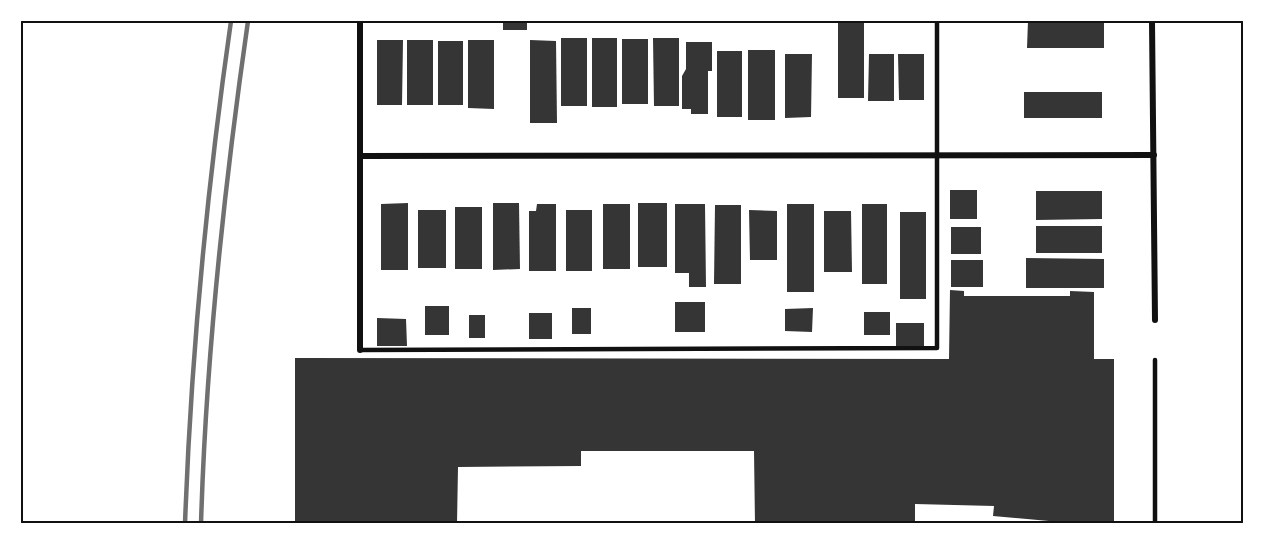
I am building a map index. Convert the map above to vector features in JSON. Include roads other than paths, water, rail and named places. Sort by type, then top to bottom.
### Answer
[{"type":"street","points":[[360,21],[360,350]]},
{"type":"street","points":[[1152,21],[1155,320]]},
{"type":"street","points":[[361,156],[1154,155]]},
{"type":"lane","points":[[360,350],[937,348],[937,21]]},
{"type":"lane","points":[[1155,360],[1155,524]]},
{"type":"railway","points":[[185,524],[191,398],[201,272],[231,21]]},
{"type":"railway","points":[[201,524],[203,461],[217,272],[248,21]]}]
